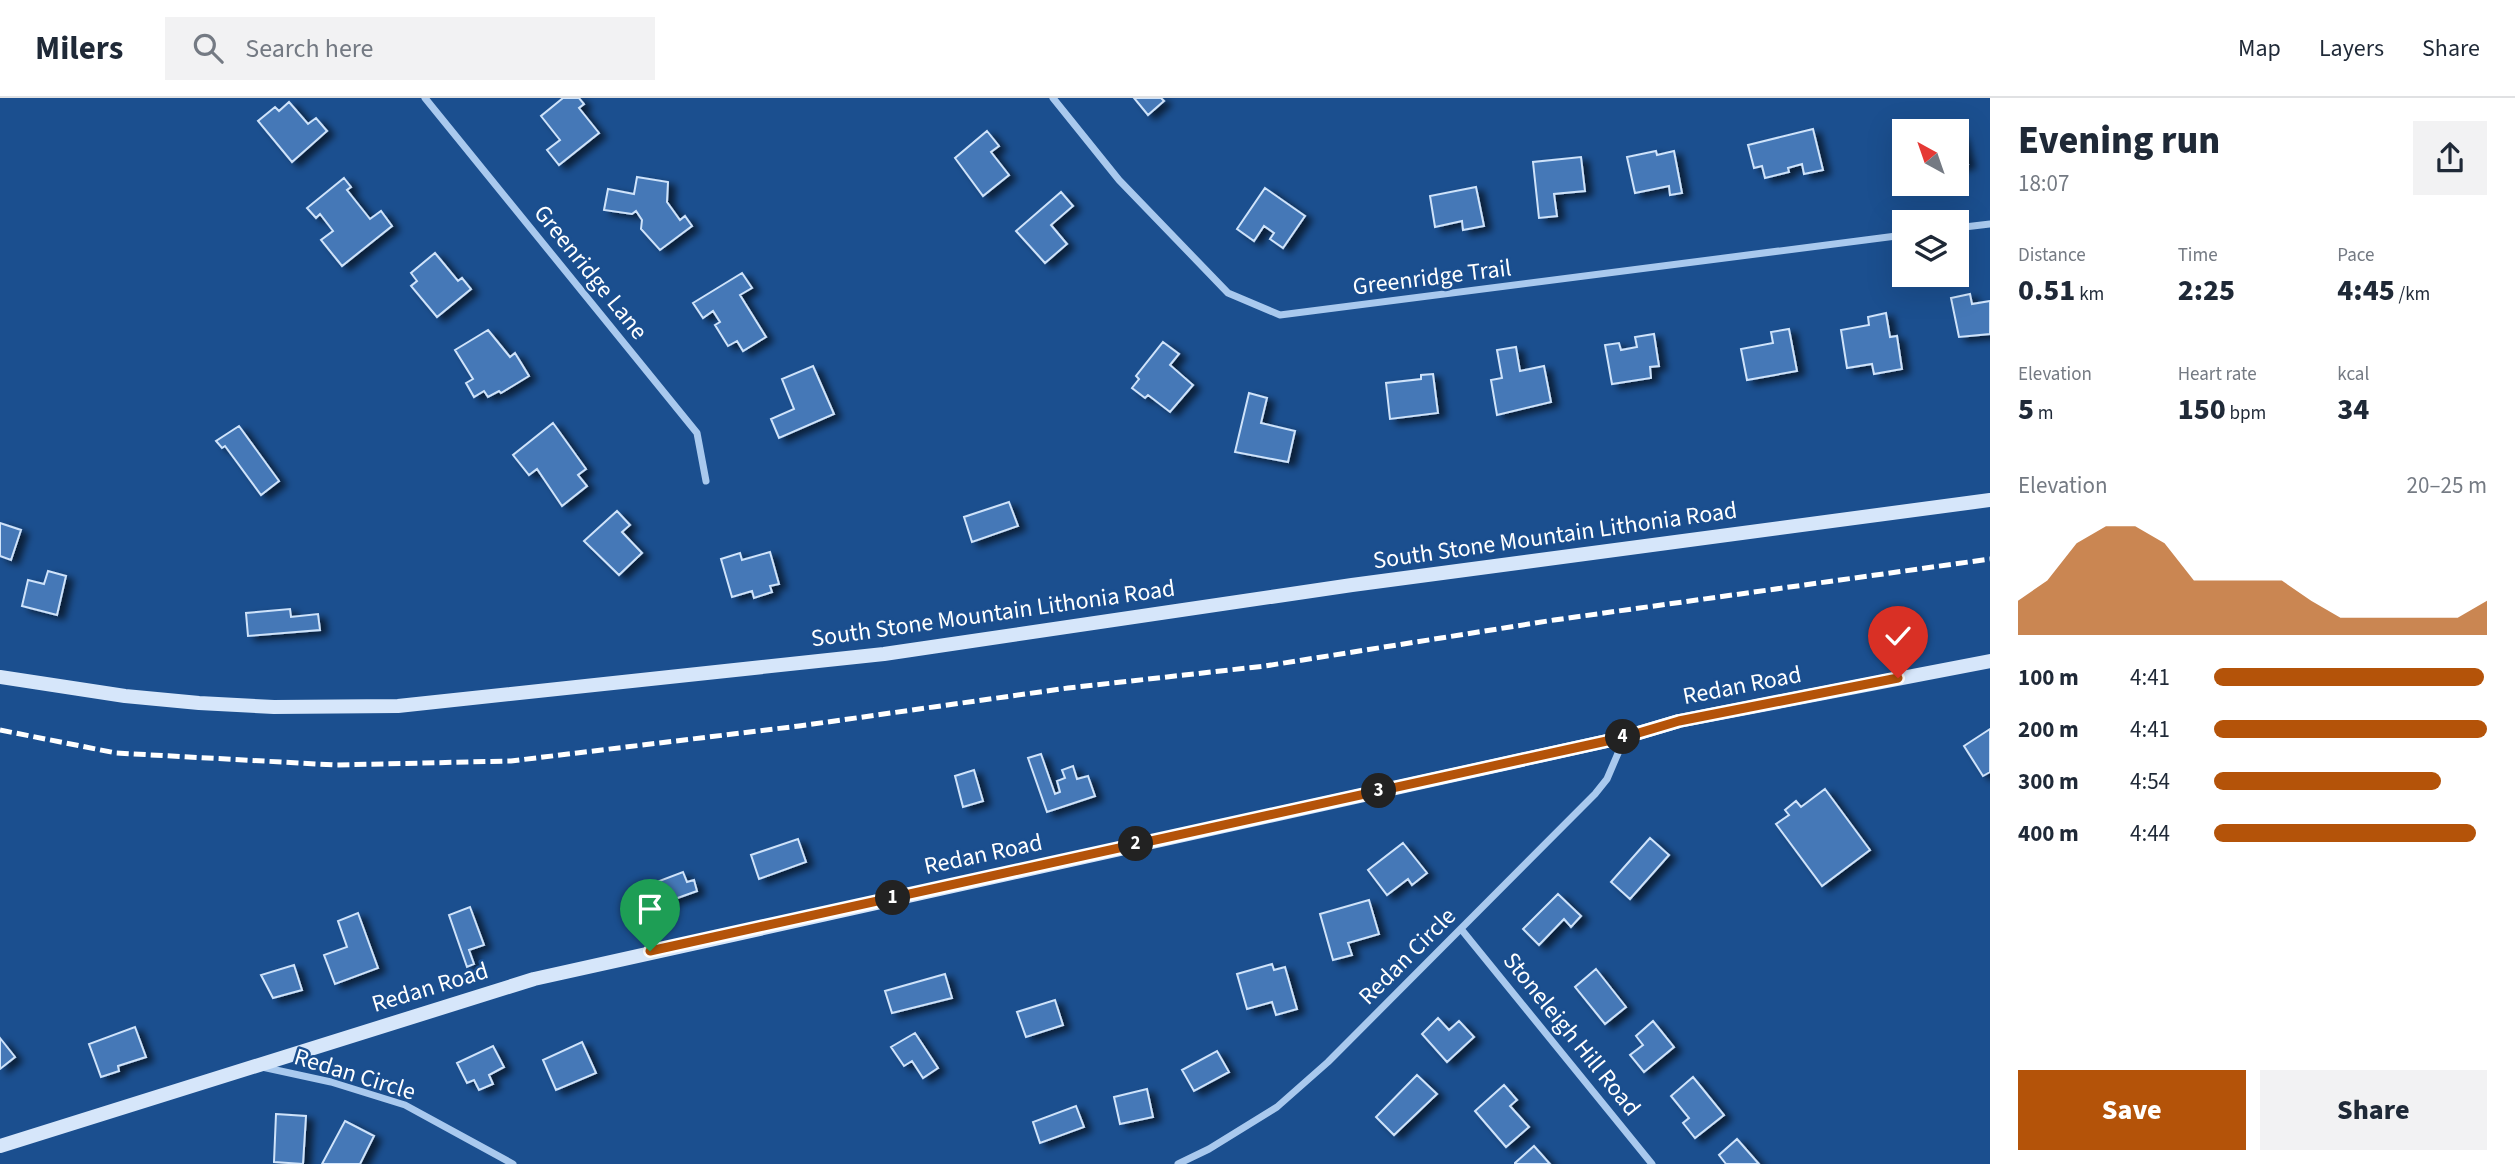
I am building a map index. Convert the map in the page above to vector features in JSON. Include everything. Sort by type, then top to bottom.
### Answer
[{"type":"main road","name":"South Stone Mountain Lithonia Road","points":[[0,677],[125,696],[199,703],[274,707],[398,706],[884,654],[1352,585],[1990,500]]},
{"type":"main road","name":"Redan Road","points":[[0,1146],[258,1066],[419,1012],[547,975],[1625,737],[1679,721],[1990,660]]},
{"type":"street","name":"Greenridge Lane","points":[[425,98],[697,433],[706,481]]},
{"type":"street","name":"Greenridge Trail","points":[[1053,98],[1119,180],[1228,293],[1280,316],[1892,237]]},
{"type":"street","points":[[1969,226],[1990,224]]},
{"type":"street","name":"Redan Circle","points":[[1178,1164],[1209,1149],[1277,1107],[1328,1062],[1595,794],[1607,779],[1625,737]]},
{"type":"street","name":"Stoneleigh Hill Road","points":[[1461,929],[1652,1164]]},
{"type":"street","name":"Redan Circle","points":[[258,1066],[331,1082],[405,1105],[513,1164]]},
{"type":"building","points":[[563,98],[579,98],[584,104],[579,108],[599,133],[559,165],[547,150],[560,140],[541,116]]},
{"type":"building","points":[[1134,98],[1161,98],[1164,101],[1148,115]]},
{"type":"building","points":[[289,102],[308,124],[316,118],[327,131],[292,162],[258,121],[275,107],[279,111]]},
{"type":"building","points":[[1813,129],[1823,170],[1804,174],[1802,164],[1788,168],[1789,172],[1765,178],[1762,166],[1754,168],[1748,145]]},
{"type":"building","points":[[987,131],[999,146],[991,152],[1009,175],[983,196],[955,158]]},
{"type":"building","points":[[1656,151],[1657,155],[1674,151],[1682,193],[1670,195],[1669,186],[1635,193],[1627,157]]},
{"type":"building","points":[[1581,157],[1585,191],[1554,194],[1557,216],[1539,218],[1533,162]]},
{"type":"building","points":[[637,177],[668,182],[667,202],[680,220],[685,216],[692,226],[660,250],[641,229],[642,220],[636,211],[632,214],[604,210],[608,189],[634,194]]},
{"type":"building","points":[[344,178],[351,187],[347,190],[370,219],[381,211],[392,226],[342,266],[321,240],[333,231],[320,214],[316,218],[307,208]]},
{"type":"building","points":[[1476,187],[1484,226],[1463,230],[1462,221],[1435,227],[1430,196]]},
{"type":"building","points":[[1265,188],[1305,216],[1283,248],[1270,239],[1274,233],[1264,226],[1254,241],[1237,229]]},
{"type":"building","points":[[1061,192],[1073,206],[1051,225],[1067,244],[1045,263],[1016,231]]},
{"type":"building","points":[[435,253],[458,281],[462,278],[471,289],[437,317],[411,286],[417,281],[411,273]]},
{"type":"building","points":[[742,273],[752,288],[740,295],[766,337],[743,351],[737,341],[728,346],[715,325],[720,322],[713,311],[703,318],[693,303]]},
{"type":"building","points":[[1970,294],[1972,304],[1990,301],[1990,334],[1959,337],[1951,298]]},
{"type":"building","points":[[1886,313],[1890,337],[1897,336],[1902,369],[1874,374],[1872,364],[1847,368],[1841,330],[1869,325],[1868,317]]},
{"type":"building","points":[[1789,329],[1797,371],[1747,380],[1741,349],[1773,343],[1771,332]]},
{"type":"building","points":[[488,330],[510,357],[515,353],[529,376],[501,393],[499,391],[488,397],[484,391],[474,397],[466,383],[473,379],[455,350]]},
{"type":"building","points":[[1654,334],[1659,366],[1650,367],[1651,378],[1612,384],[1605,345],[1619,343],[1621,350],[1637,347],[1635,337]]},
{"type":"building","points":[[1163,342],[1179,354],[1170,365],[1193,385],[1170,412],[1148,395],[1145,398],[1132,388],[1139,379],[1136,376]]},
{"type":"building","points":[[1516,347],[1520,371],[1544,366],[1551,402],[1497,415],[1491,380],[1502,378],[1497,350]]},
{"type":"building","points":[[813,366],[834,414],[779,438],[771,419],[794,409],[782,379]]},
{"type":"building","points":[[1433,374],[1438,413],[1390,419],[1386,383],[1421,379],[1421,375]]},
{"type":"building","points":[[1249,393],[1267,398],[1261,423],[1295,431],[1288,462],[1235,452]]},
{"type":"building","points":[[553,423],[586,469],[578,475],[587,486],[562,506],[537,469],[529,475],[513,455]]},
{"type":"building","points":[[239,426],[279,481],[261,495],[225,446],[222,448],[216,441]]},
{"type":"building","points":[[1009,502],[1018,526],[972,542],[964,517]]},
{"type":"building","points":[[617,511],[630,525],[622,532],[642,553],[619,575],[584,541]]},
{"type":"building","points":[[0,523],[21,530],[11,560],[0,556]]},
{"type":"building","points":[[770,552],[779,584],[770,586],[772,592],[754,598],[752,591],[732,597],[721,559],[740,553],[742,560]]},
{"type":"building","points":[[48,571],[66,576],[57,615],[22,606],[28,580],[44,584]]},
{"type":"building","points":[[290,609],[291,617],[318,614],[320,630],[248,636],[246,613]]},
{"type":"building","points":[[1990,729],[1990,772],[1983,776],[1964,746]]},
{"type":"building","points":[[1041,754],[1055,794],[1060,792],[1057,781],[1065,778],[1062,770],[1073,766],[1077,779],[1088,776],[1095,796],[1047,812],[1028,758]]},
{"type":"building","points":[[974,770],[983,801],[963,807],[955,776]]},
{"type":"building","points":[[1825,789],[1870,850],[1822,886],[1776,824],[1789,815],[1785,810],[1796,801],[1801,807]]},
{"type":"building","points":[[1650,838],[1669,855],[1630,899],[1611,882]]},
{"type":"building","points":[[798,839],[806,862],[759,879],[751,855]]},
{"type":"building","points":[[1403,843],[1427,873],[1412,885],[1408,879],[1387,895],[1368,870]]},
{"type":"building","points":[[683,872],[687,882],[694,880],[697,891],[661,904],[654,883]]},
{"type":"building","points":[[1558,894],[1581,916],[1571,927],[1564,919],[1539,945],[1523,929]]},
{"type":"building","points":[[1369,900],[1379,934],[1348,943],[1352,955],[1333,960],[1320,914]]},
{"type":"building","points":[[470,907],[484,945],[469,950],[474,964],[467,967],[449,915]]},
{"type":"building","points":[[358,913],[378,968],[335,984],[324,955],[347,947],[338,921]]},
{"type":"building","points":[[1272,964],[1274,970],[1285,967],[1297,1009],[1276,1015],[1272,1002],[1247,1009],[1237,974]]},
{"type":"building","points":[[294,965],[302,990],[273,998],[261,975]]},
{"type":"building","points":[[1596,969],[1626,1007],[1605,1024],[1575,987]]},
{"type":"building","points":[[945,974],[952,998],[892,1013],[885,991]]},
{"type":"building","points":[[1055,1000],[1063,1025],[1026,1037],[1017,1012]]},
{"type":"building","points":[[1438,1018],[1449,1030],[1459,1021],[1474,1037],[1447,1062],[1422,1034]]},
{"type":"building","points":[[1653,1021],[1674,1047],[1644,1072],[1630,1055],[1643,1045],[1636,1036]]},
{"type":"building","points":[[135,1027],[146,1057],[118,1066],[119,1071],[101,1077],[89,1044]]},
{"type":"building","points":[[915,1033],[938,1068],[923,1078],[912,1061],[904,1066],[891,1047]]},
{"type":"building","points":[[0,1038],[15,1057],[0,1069]]},
{"type":"building","points":[[582,1042],[596,1073],[556,1090],[543,1060]]},
{"type":"building","points":[[493,1046],[504,1067],[489,1075],[493,1084],[479,1090],[474,1080],[467,1083],[457,1063]]},
{"type":"building","points":[[1217,1051],[1229,1072],[1194,1091],[1182,1070]]},
{"type":"building","points":[[1417,1075],[1437,1094],[1394,1135],[1376,1117]]},
{"type":"building","points":[[1693,1077],[1724,1115],[1695,1138],[1683,1123],[1689,1118],[1671,1096]]},
{"type":"building","points":[[1504,1085],[1517,1100],[1510,1106],[1529,1127],[1506,1147],[1475,1111]]},
{"type":"building","points":[[1147,1089],[1153,1117],[1120,1124],[1114,1097]]},
{"type":"building","points":[[1076,1106],[1084,1127],[1040,1143],[1033,1122]]},
{"type":"building","points":[[276,1114],[306,1116],[303,1164],[274,1162]]},
{"type":"building","points":[[345,1121],[374,1136],[360,1164],[322,1164]]},
{"type":"building","points":[[1737,1139],[1759,1164],[1726,1164],[1719,1155]]},
{"type":"building","points":[[1534,1146],[1550,1164],[1515,1164],[1515,1163]]},
{"type":"railway","points":[[0,730],[116,753],[336,765],[511,761],[799,726],[1068,688],[1265,666],[1554,620],[1990,559]]},
{"type":"route","points":[[650,951],[1625,737],[1679,721],[1898,678]]}]
